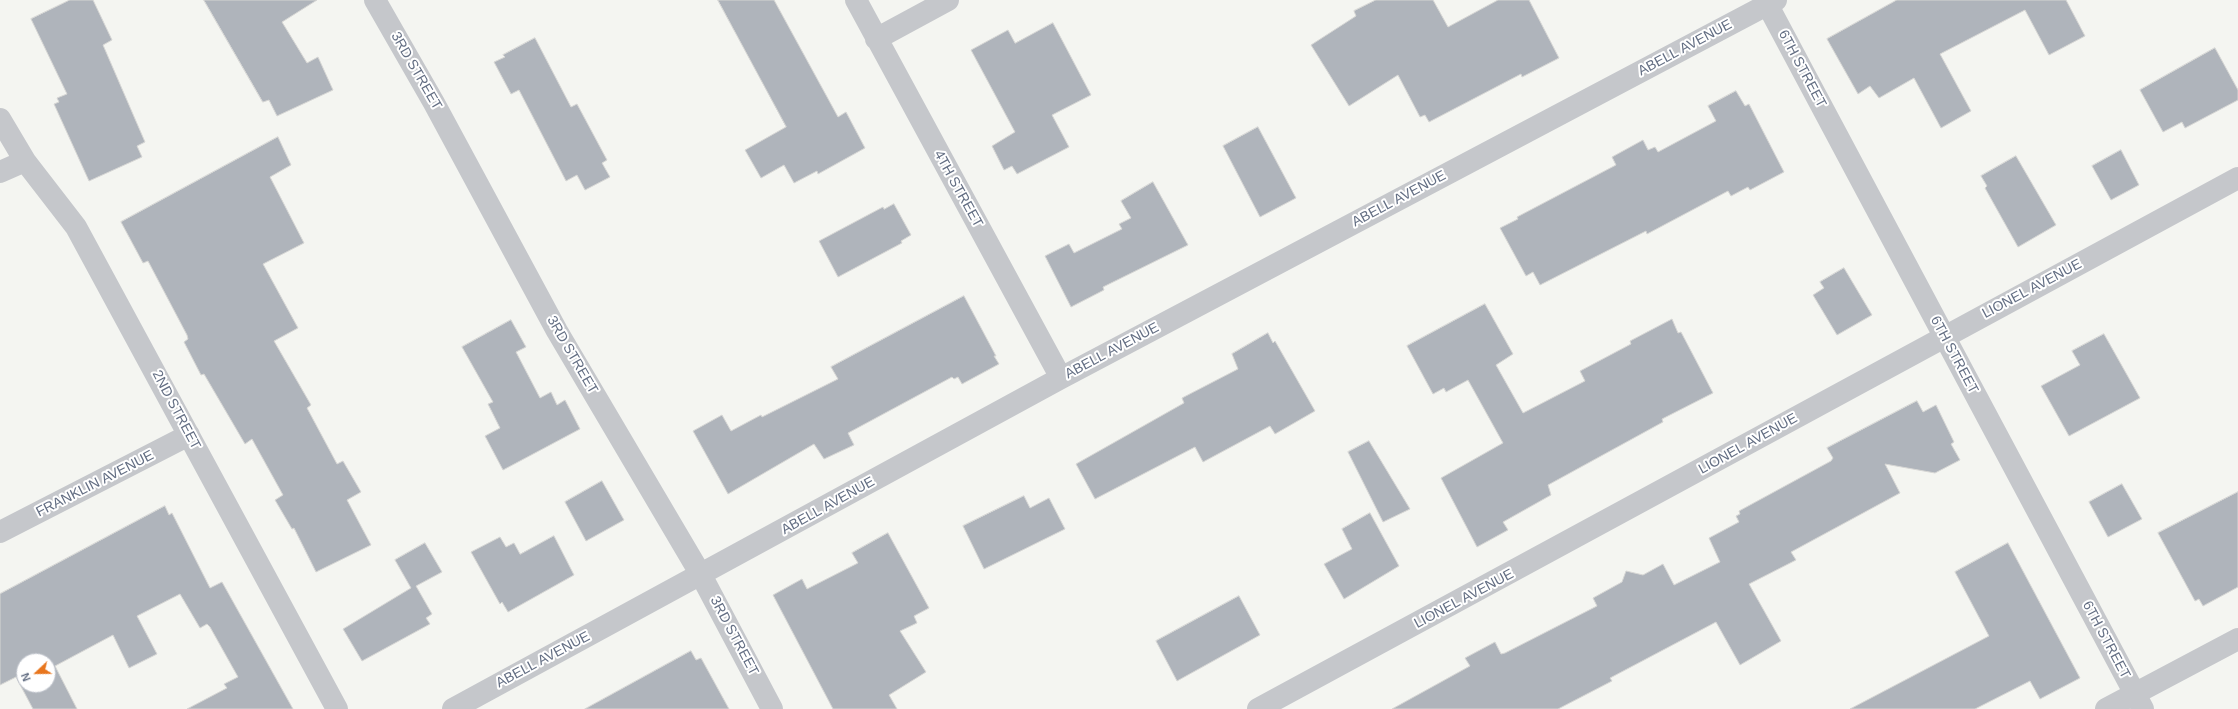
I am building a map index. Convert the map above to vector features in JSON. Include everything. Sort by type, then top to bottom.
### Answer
[{"type":"street","name":"3RD STREET","points":[[374,0],[434,103],[557,331],[701,575],[772,709]]},
{"type":"street","name":"4TH STREET","points":[[856,0],[1061,378]]},
{"type":"street","points":[[876,39],[948,0]]},
{"type":"street","name":"ABELL AVENUE","points":[[453,709],[1061,378],[1770,1]]},
{"type":"street","name":"6TH STREET","points":[[1770,1],[1944,336],[2139,701]]},
{"type":"street","name":"2ND STREET","points":[[0,119],[25,161],[76,227],[337,709]]},
{"type":"street","points":[[0,172],[25,161]]},
{"type":"street","name":"LIONEL AVENUE","points":[[1258,709],[1471,595],[1944,336],[2238,178]]},
{"type":"street","name":"FRANKLIN AVENUE","points":[[0,532],[189,434]]},
{"type":"street","points":[[2106,709],[2139,701],[2238,639]]},
{"type":"building","points":[[70,0],[93,0],[112,40],[103,45],[145,142],[137,146],[142,157],[89,181],[54,104],[59,102],[57,98],[67,94],[31,19]]},
{"type":"building","points":[[204,0],[317,0],[282,22],[307,63],[318,57],[333,90],[277,116],[269,100],[263,102]]},
{"type":"building","points":[[718,0],[774,0],[838,117],[846,112],[865,148],[818,174],[817,171],[794,183],[784,165],[761,178],[745,150],[786,127]]},
{"type":"building","points":[[1376,0],[1433,0],[1448,27],[1498,0],[1529,0],[1559,58],[1522,77],[1521,74],[1429,122],[1425,115],[1420,117],[1398,75],[1349,106],[1311,45],[1356,16],[1354,11]]},
{"type":"building","points":[[1897,0],[2066,0],[2085,36],[2049,55],[2025,10],[1940,54],[1971,111],[1941,128],[1914,78],[1879,98],[1870,86],[1858,94],[1827,39]]},
{"type":"building","points":[[1053,23],[1091,95],[1052,115],[1069,147],[1017,174],[1012,166],[1004,170],[992,146],[1015,132],[971,50],[1008,30],[1015,43]]},
{"type":"building","points":[[535,38],[571,107],[577,104],[607,160],[602,163],[610,177],[585,190],[577,175],[566,181],[519,90],[511,94],[494,62],[505,57],[503,55]]},
{"type":"building","points":[[2215,48],[2238,90],[2238,100],[2185,128],[2182,122],[2163,132],[2140,90]]},
{"type":"building","points":[[1736,91],[1745,106],[1749,104],[1784,172],[1750,190],[1748,187],[1731,196],[1728,191],[1647,234],[1646,231],[1540,285],[1533,272],[1526,276],[1500,228],[1518,219],[1517,217],[1616,165],[1612,157],[1643,140],[1648,150],[1655,147],[1658,152],[1716,121],[1708,106]]},
{"type":"building","points":[[1258,127],[1296,198],[1260,217],[1223,146]]},
{"type":"building","points":[[278,137],[291,165],[270,177],[304,243],[263,264],[298,328],[274,341],[311,405],[307,408],[337,464],[343,461],[361,492],[347,500],[371,545],[316,572],[294,528],[292,529],[275,500],[283,495],[252,439],[245,444],[204,374],[201,375],[184,342],[188,339],[187,335],[148,261],[143,263],[121,222]]},
{"type":"building","points":[[2121,150],[2139,185],[2111,200],[2092,166]]},
{"type":"building","points":[[2016,156],[2056,225],[2018,247],[1985,188],[1987,186],[1981,176]]},
{"type":"building","points":[[1153,182],[1188,245],[1103,287],[1104,290],[1071,307],[1045,256],[1069,244],[1074,253],[1122,229],[1119,224],[1131,218],[1121,201]]},
{"type":"building","points":[[894,204],[911,235],[901,241],[902,243],[838,277],[819,241],[883,207],[884,209]]},
{"type":"building","points":[[1844,268],[1872,315],[1837,335],[1813,295],[1824,288],[1820,282]]},
{"type":"building","points":[[964,296],[999,364],[962,384],[958,377],[954,379],[952,377],[848,433],[854,445],[824,459],[814,444],[728,494],[693,431],[722,415],[731,431],[761,415],[762,417],[838,379],[831,367]]},
{"type":"building","points":[[1485,304],[1513,354],[1496,365],[1523,413],[1585,381],[1580,371],[1631,344],[1630,341],[1672,319],[1678,333],[1681,332],[1713,393],[1662,419],[1663,422],[1548,485],[1551,495],[1503,522],[1508,530],[1477,547],[1441,478],[1503,443],[1468,380],[1446,392],[1444,388],[1433,394],[1407,346]]},
{"type":"building","points":[[511,320],[526,347],[516,352],[540,398],[551,392],[557,405],[565,400],[580,429],[503,470],[485,436],[500,428],[488,404],[493,402],[462,347]]},
{"type":"building","points":[[1268,333],[1273,343],[1275,341],[1315,411],[1275,434],[1270,426],[1203,462],[1195,447],[1095,499],[1076,464],[1184,403],[1182,398],[1238,369],[1232,354]]},
{"type":"building","points":[[2104,334],[2140,398],[2069,436],[2041,386],[2080,365],[2072,351]]},
{"type":"building","points":[[1917,401],[1923,412],[1936,405],[1954,442],[1951,444],[1960,460],[1935,473],[1885,464],[1900,493],[1791,552],[1796,560],[1749,584],[1781,641],[1740,665],[1716,622],[1610,678],[1612,681],[1558,709],[1392,709],[1470,666],[1465,658],[1495,642],[1501,654],[1505,653],[1597,606],[1593,598],[1622,582],[1626,571],[1643,575],[1663,564],[1674,585],[1720,562],[1709,538],[1739,522],[1736,516],[1740,514],[1739,511],[1831,461],[1833,458],[1827,448]]},
{"type":"building","points":[[1369,441],[1410,509],[1383,522],[1348,452]]},
{"type":"building","points":[[602,481],[624,520],[586,541],[565,502]]},
{"type":"building","points":[[2122,484],[2142,519],[2108,537],[2089,502]]},
{"type":"building","points":[[2238,492],[2238,587],[2203,606],[2199,599],[2195,601],[2158,533]]},
{"type":"building","points":[[1024,496],[1030,508],[1049,498],[1065,529],[984,569],[963,526]]},
{"type":"building","points":[[165,506],[169,515],[172,513],[210,588],[222,582],[293,709],[187,709],[227,688],[224,684],[238,677],[210,627],[207,624],[200,628],[180,594],[137,616],[157,654],[129,668],[113,635],[56,665],[56,653],[16,653],[16,677],[0,685],[0,594]]},
{"type":"building","points":[[1370,513],[1399,566],[1344,599],[1324,564],[1352,549],[1342,529]]},
{"type":"building","points":[[888,533],[929,608],[914,616],[917,623],[900,631],[926,672],[889,695],[897,709],[833,709],[773,595],[802,579],[807,589],[858,563],[852,553]]},
{"type":"building","points":[[554,536],[574,575],[508,612],[502,602],[500,604],[471,552],[500,537],[506,547],[514,543],[520,554]]},
{"type":"building","points":[[425,543],[442,572],[416,586],[432,614],[426,618],[430,624],[362,661],[343,629],[411,588],[395,560]]},
{"type":"building","points":[[2008,543],[2080,678],[2040,699],[2030,681],[1975,709],[1850,709],[1989,636],[1955,572]]},
{"type":"building","points":[[1239,596],[1260,635],[1177,681],[1156,641]]},
{"type":"building","points":[[691,651],[696,660],[701,658],[729,709],[585,709]]},
{"type":"building","points":[[56,668],[77,709],[33,709],[24,693],[56,693]]}]
